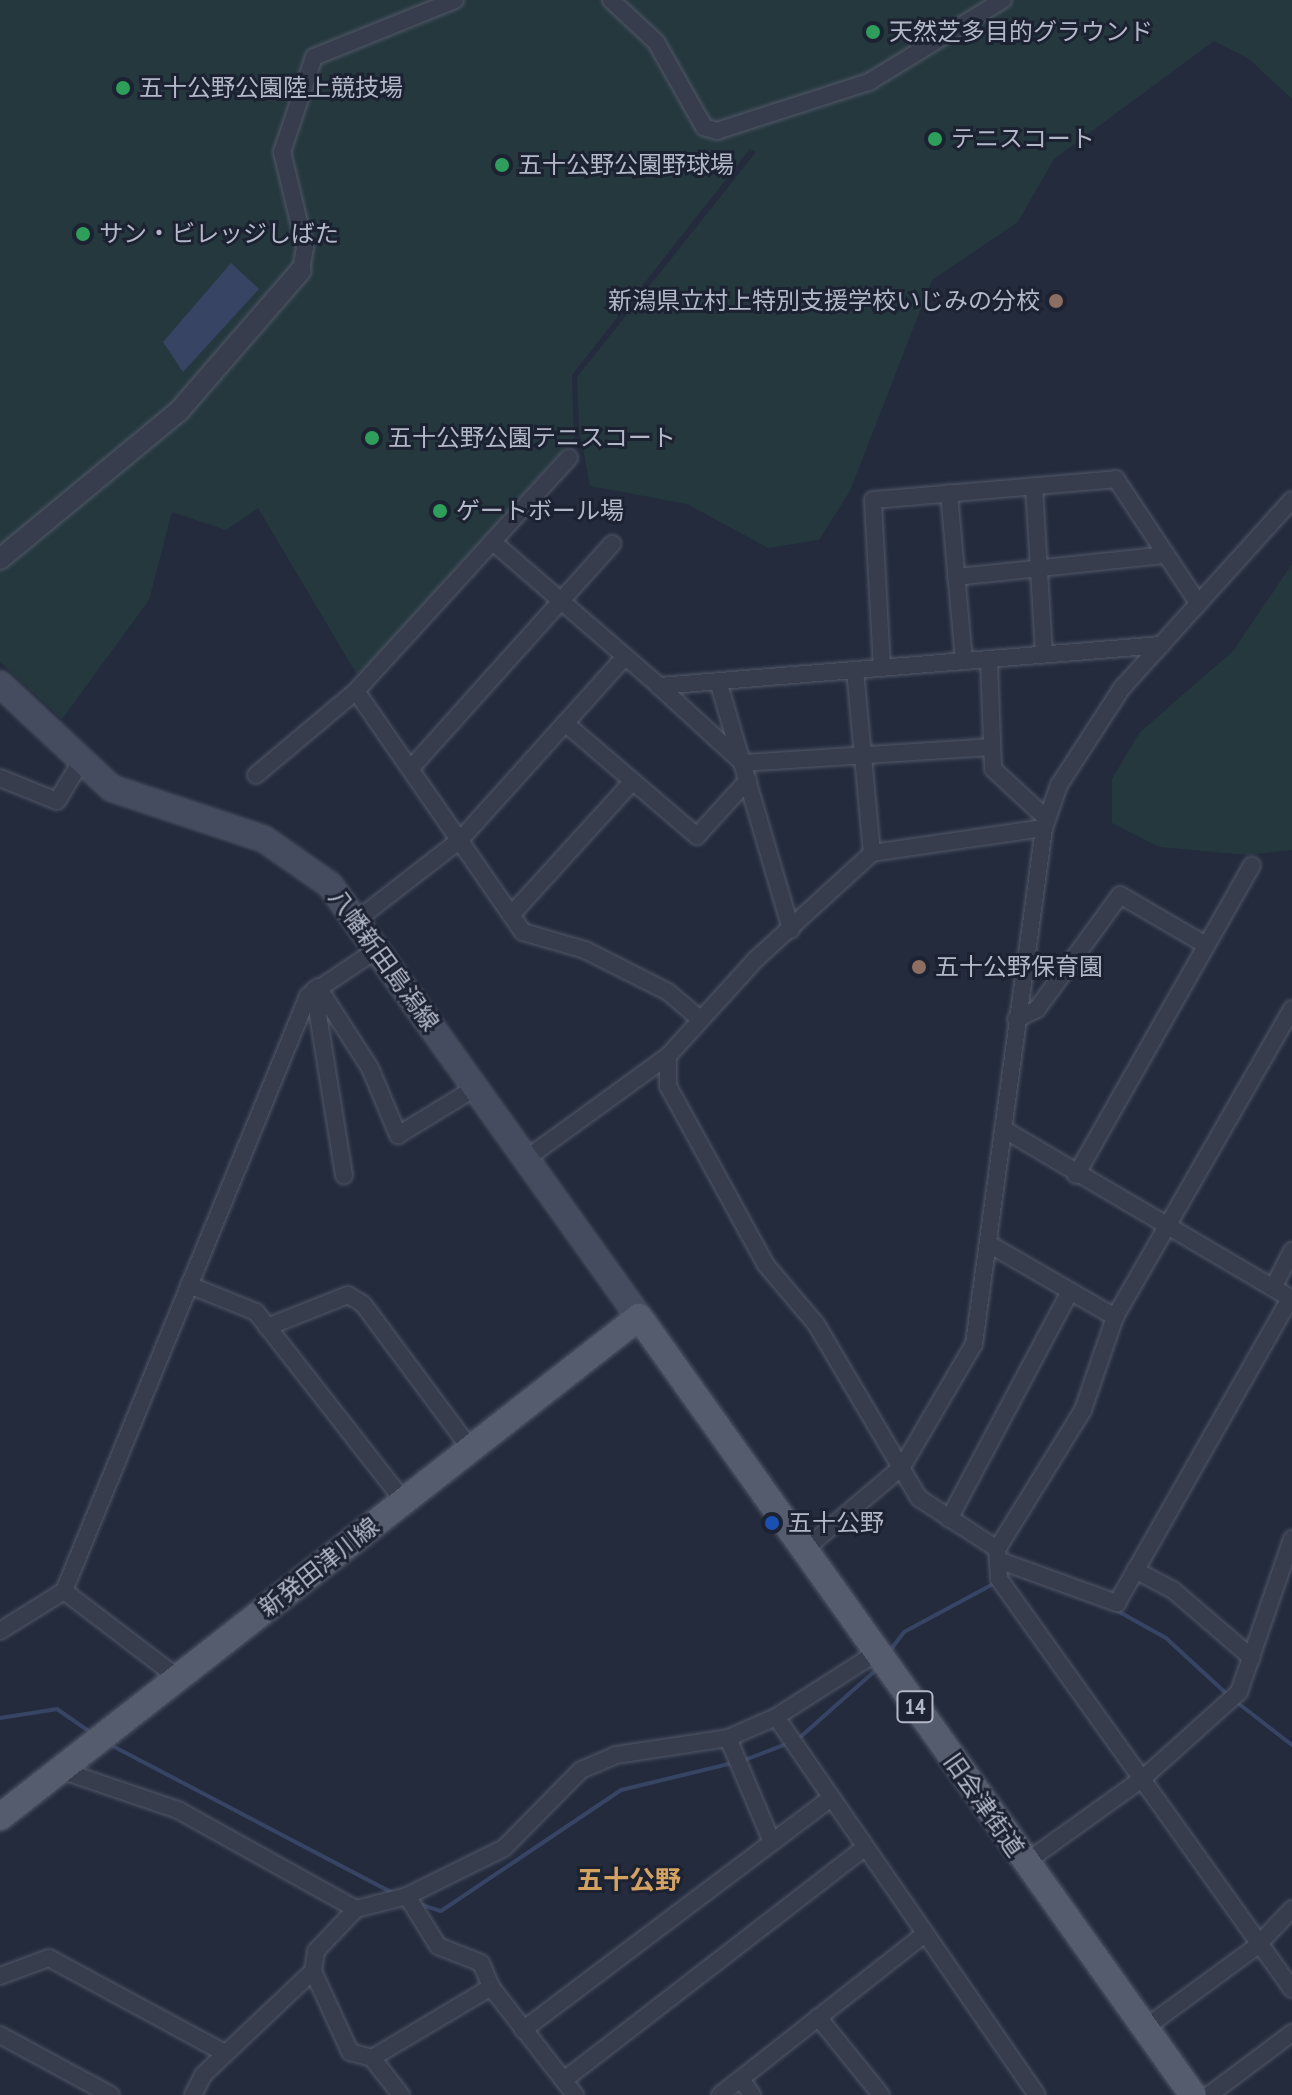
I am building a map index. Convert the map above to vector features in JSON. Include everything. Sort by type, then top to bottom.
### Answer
[{"type":"main road","name":"八幡新田島潟線","points":[[0,684],[79,765],[130,798],[290,853],[358,919],[639,1317]]},
{"type":"main road","name":"新発田津川線","points":[[0,1817],[639,1317]]},
{"type":"main road","name":"旧会津街道","points":[[639,1317],[1193,2095]]},
{"type":"street","points":[[0,559],[179,411],[301,270],[305,247],[282,152],[314,57],[455,0]]},
{"type":"street","points":[[611,0],[656,42],[704,127],[717,131],[869,82],[1003,0]]},
{"type":"street","points":[[256,775],[356,691],[569,458]]},
{"type":"street","points":[[882,668],[873,500],[1116,479],[1198,603]]},
{"type":"street","points":[[1034,486],[1044,654]]},
{"type":"street","points":[[949,493],[964,661]]},
{"type":"street","points":[[804,1550],[902,1467],[974,1344],[1045,823],[1059,785],[1122,688],[1292,500]]},
{"type":"street","points":[[493,542],[743,763],[863,758],[991,747]]},
{"type":"street","points":[[412,767],[563,603],[612,544]]},
{"type":"street","points":[[956,577],[1166,555]]},
{"type":"street","points":[[659,686],[1161,645]]},
{"type":"street","points":[[358,919],[460,840],[625,657]]},
{"type":"street","points":[[989,659],[993,769],[1045,823]]},
{"type":"street","points":[[855,670],[872,853]]},
{"type":"street","points":[[718,681],[791,929]]},
{"type":"street","points":[[356,691],[412,767],[523,932],[585,950],[668,992],[700,1019]]},
{"type":"street","points":[[565,723],[697,836],[748,780]]},
{"type":"street","points":[[0,778],[57,801],[79,765]]},
{"type":"street","points":[[511,915],[632,782]]},
{"type":"street","points":[[527,1158],[668,1056],[700,1019],[872,853],[1045,823]]},
{"type":"street","points":[[1076,1175],[1252,865]]},
{"type":"street","points":[[1016,1019],[1037,1009],[1120,895],[1206,945]]},
{"type":"street","points":[[0,1631],[64,1591],[189,1285],[316,988],[378,949]]},
{"type":"street","points":[[316,988],[370,1068],[398,1135],[477,1087]]},
{"type":"street","points":[[316,988],[344,1176]]},
{"type":"street","points":[[1292,1009],[1285,1039],[1166,1228],[1115,1317],[1083,1410],[998,1554],[999,1579],[1257,1946],[1292,1989]]},
{"type":"street","points":[[668,1056],[668,1086],[766,1265],[816,1324],[919,1498],[998,1554],[1117,1603],[1291,1299],[1076,1175],[1005,1130]]},
{"type":"street","points":[[989,1244],[1115,1317]]},
{"type":"street","points":[[1273,1288],[1292,1251]]},
{"type":"street","points":[[189,1285],[256,1312],[403,1500]]},
{"type":"street","points":[[949,1519],[1070,1291]]},
{"type":"street","points":[[267,1327],[348,1295],[363,1304],[470,1448]]},
{"type":"street","points":[[1026,1862],[1142,1779],[1239,1692],[1275,1597],[1292,1539]]},
{"type":"street","points":[[1135,1570],[1173,1590],[1252,1658]]},
{"type":"street","points":[[64,1591],[177,1677]]},
{"type":"street","points":[[1275,1597],[1292,1605]]},
{"type":"street","points":[[401,2095],[372,2058],[350,2052],[313,1971],[316,1951],[356,1909],[407,1896],[504,1848],[581,1770],[616,1755],[728,1738],[776,1717],[876,1653]]},
{"type":"street","points":[[776,1717],[862,1850],[1037,2095]]},
{"type":"street","points":[[728,1738],[772,1842]]},
{"type":"street","points":[[60,1770],[178,1810],[356,1909]]},
{"type":"street","points":[[523,2030],[829,1799]]},
{"type":"street","points":[[564,2080],[862,1850]]},
{"type":"street","points":[[407,1896],[438,1946],[481,1963],[491,1987],[575,2095]]},
{"type":"street","points":[[1145,2028],[1257,1946],[1292,1909]]},
{"type":"street","points":[[720,2095],[923,1935]]},
{"type":"street","points":[[0,1976],[49,1958],[225,2053]]},
{"type":"street","points":[[193,2095],[225,2053],[313,1971]]},
{"type":"street","points":[[372,2058],[491,1987]]},
{"type":"street","points":[[818,2017],[881,2095]]},
{"type":"street","points":[[1209,2095],[1292,2033]]},
{"type":"street","points":[[0,2035],[111,2095]]},
{"type":"street","points":[[741,2079],[752,2095]]},
{"type":"shaded area","points":[[0,0],[1292,0],[1292,99],[1249,59],[1214,41],[1054,159],[1018,222],[932,280],[850,491],[819,540],[768,548],[687,504],[590,486],[579,427],[577,377],[756,152],[750,149],[572,375],[574,438],[363,671],[356,673],[258,508],[226,530],[172,512],[149,600],[62,719],[0,662]]},
{"type":"shaded area","points":[[1292,564],[1292,850],[1248,855],[1159,847],[1112,823],[1112,779],[1139,733],[1233,651]]},
{"type":"water","points":[[231,263],[259,289],[183,372],[163,342]]},
{"type":"waterway","points":[[889,1652],[904,1632],[997,1582]]},
{"type":"waterway","points":[[1114,1609],[1166,1638],[1227,1694]]},
{"type":"waterway","points":[[797,1740],[877,1669]]},
{"type":"waterway","points":[[1234,1700],[1292,1745]]},
{"type":"waterway","points":[[0,1718],[57,1709],[93,1734]]},
{"type":"waterway","points":[[107,1743],[393,1893]]},
{"type":"waterway","points":[[742,1761],[789,1743]]},
{"type":"waterway","points":[[419,1904],[441,1911],[621,1790],[733,1763]]},
{"type":"place","name":"天然芝多目的グラウンド","points":[[873,32]]},
{"type":"place","name":"五十公野公園陸上競技場","points":[[123,88]]},
{"type":"place","name":"テニスコート","points":[[935,139]]},
{"type":"place","name":"五十公野公園野球場","points":[[502,165]]},
{"type":"place","name":"サン・ビレッジしばた","points":[[83,234]]},
{"type":"place","name":"新潟県立村上特別支援学校いじみの分校","points":[[1056,301]]},
{"type":"place","name":"五十公野公園テニスコート","points":[[372,438]]},
{"type":"place","name":"ゲートボール場","points":[[440,511]]},
{"type":"place","name":"五十公野保育園","points":[[919,967]]},
{"type":"place","name":"五十公野","points":[[772,1523]]},
{"type":"district","name":"五十公野","points":[[629,1880]]}]
